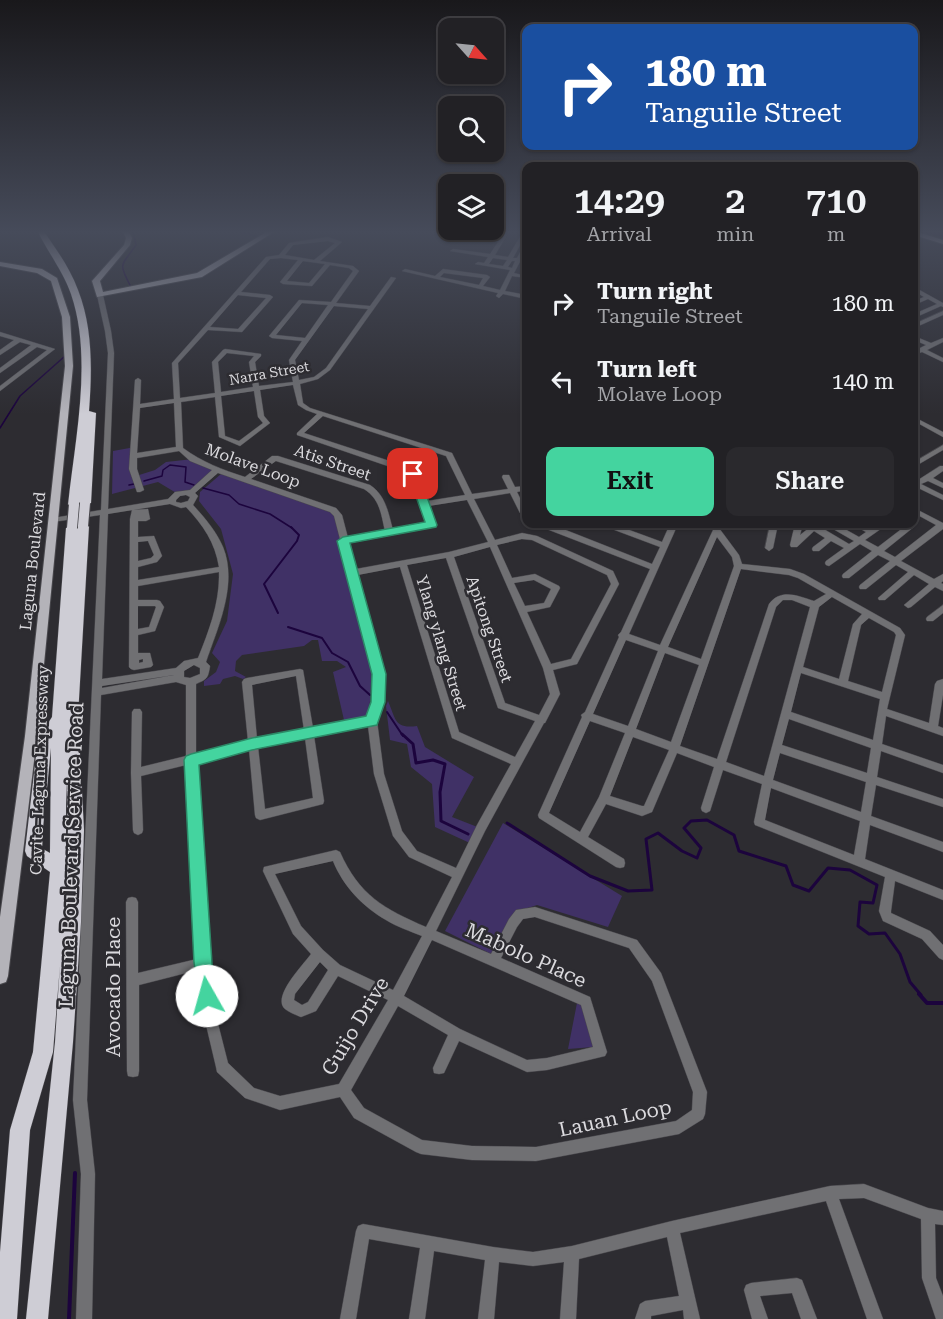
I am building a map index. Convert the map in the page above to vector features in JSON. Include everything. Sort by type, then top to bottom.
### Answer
[{"type":"highway","name":"Cavite–Laguna Expressway","points":[[37,1319],[64,1042],[76,830],[71,716],[85,340],[74,292]]},
{"type":"highway","name":"Cavite–Laguna Expressway","points":[[79,504],[94,360],[92,324],[83,292]]},
{"type":"highway","name":"Cavite–Laguna Expressway","points":[[6,1312],[21,1130],[43,1052],[58,868],[59,718],[78,527]]},
{"type":"highway","points":[[58,868],[33,851],[45,739],[59,718]]},
{"type":"main road","name":"Laguna Boulevard","points":[[0,976],[30,736],[69,366],[66,317],[59,292]]},
{"type":"main road","points":[[99,292],[100,295],[117,292]]},
{"type":"street","points":[[342,292],[292,360],[300,404],[308,409],[449,455],[493,545],[548,668],[555,694],[478,833],[459,875]]},
{"type":"street","name":"Narra Street","points":[[137,406],[296,383],[316,378],[328,369],[383,292]]},
{"type":"street","points":[[494,292],[522,297]]},
{"type":"street","points":[[918,292],[942,305]]},
{"type":"street","name":"Molave Loop","points":[[237,293],[175,363],[180,449],[193,459],[216,470],[333,510],[338,515],[379,674],[378,702],[372,721],[379,774],[397,833],[412,854],[459,875]]},
{"type":"street","points":[[206,328],[240,332],[270,297],[237,293]]},
{"type":"street","name":"Laguna Boulevard Service Road","points":[[84,1319],[88,1174],[80,1100],[111,353],[100,295]]},
{"type":"street","points":[[918,301],[928,297]]},
{"type":"street","points":[[306,340],[272,336],[301,301],[371,308]]},
{"type":"street","points":[[918,314],[942,305]]},
{"type":"street","points":[[918,324],[943,314]]},
{"type":"street","points":[[0,389],[52,349],[1,335]]},
{"type":"street","points":[[918,351],[943,339]]},
{"type":"street","points":[[0,353],[18,340]]},
{"type":"street","points":[[918,340],[930,345]]},
{"type":"street","points":[[0,371],[35,345]]},
{"type":"street","points":[[921,349],[943,360]]},
{"type":"street","points":[[225,351],[259,355],[252,362],[261,417],[267,423],[240,444],[222,437],[216,394],[215,362],[225,351]]},
{"type":"street","points":[[138,380],[133,469],[140,490]]},
{"type":"street","points":[[322,413],[299,434],[408,470],[413,474],[432,525],[343,541]]},
{"type":"street","points":[[918,421],[943,435]]},
{"type":"street","points":[[918,462],[943,447]]},
{"type":"street","points":[[134,456],[180,449]]},
{"type":"street","name":"Atis Street","points":[[247,480],[274,458],[367,487],[376,492],[381,499],[389,531]]},
{"type":"street","points":[[918,482],[943,468]]},
{"type":"street","points":[[53,520],[172,501],[178,494],[190,493],[216,470]]},
{"type":"street","points":[[506,477],[522,509]]},
{"type":"street","points":[[928,478],[943,486]]},
{"type":"street","points":[[918,486],[943,498]]},
{"type":"street","points":[[426,504],[522,489]]},
{"type":"street","points":[[172,501],[177,506],[188,504],[194,499],[190,493]]},
{"type":"street","points":[[188,504],[208,528],[222,555],[219,611],[201,662]]},
{"type":"street","points":[[863,588],[942,525],[918,512]]},
{"type":"street","points":[[918,519],[923,515]]},
{"type":"street","points":[[134,519],[134,657]]},
{"type":"street","points":[[552,528],[654,568]]},
{"type":"street","points":[[617,528],[664,546]]},
{"type":"street","points":[[620,863],[543,815],[622,635],[672,528]]},
{"type":"street","points":[[582,838],[604,799],[663,648],[714,528]]},
{"type":"street","points":[[604,799],[642,811],[648,809],[674,749],[738,566],[736,557],[715,528]]},
{"type":"street","points":[[769,548],[773,528]]},
{"type":"street","points":[[798,528],[794,545],[808,528]]},
{"type":"street","points":[[816,528],[849,548]]},
{"type":"street","points":[[838,528],[914,571],[941,583]]},
{"type":"street","points":[[866,528],[872,531]]},
{"type":"street","points":[[829,563],[876,528]]},
{"type":"street","points":[[846,576],[907,528]]},
{"type":"street","points":[[352,573],[449,555],[522,536],[534,538],[610,573],[615,584],[574,662],[548,668]]},
{"type":"street","points":[[816,549],[831,537]]},
{"type":"street","points":[[134,540],[151,538],[158,556],[154,560],[134,565]]},
{"type":"street","name":"Apitong Street","points":[[449,555],[501,705],[542,720]]},
{"type":"street","name":"Ylang ylang Street","points":[[403,564],[455,735],[517,762]]},
{"type":"street","points":[[738,566],[790,572],[833,592],[897,630],[901,635],[882,711],[859,860]]},
{"type":"street","points":[[134,584],[222,569]]},
{"type":"street","points":[[882,598],[914,571]]},
{"type":"street","points":[[509,581],[535,576],[556,588],[547,605],[521,610]]},
{"type":"street","points":[[909,605],[941,583]]},
{"type":"street","points":[[833,592],[815,605],[767,783],[759,822],[943,895]]},
{"type":"street","points":[[706,808],[776,599],[783,596],[815,605]]},
{"type":"street","points":[[134,603],[156,603],[160,607],[152,629],[134,633]]},
{"type":"street","points":[[930,619],[943,608]]},
{"type":"street","points":[[843,683],[857,624],[868,614]]},
{"type":"street","points":[[622,635],[704,663]]},
{"type":"street","points":[[98,687],[178,674],[188,663],[201,662]]},
{"type":"street","points":[[178,674],[183,682],[198,680],[205,674],[205,666],[201,662]]},
{"type":"street","points":[[798,669],[886,697]]},
{"type":"street","points":[[300,672],[319,801],[260,815],[252,744],[247,682],[300,672]]},
{"type":"street","name":"Guijo Drive","points":[[191,682],[191,760],[203,963],[209,1012],[222,1067],[250,1093],[280,1103],[343,1090],[396,998],[459,875]]},
{"type":"street","points":[[933,729],[940,700],[940,684],[943,683]]},
{"type":"street","points":[[882,711],[943,732]]},
{"type":"street","points":[[137,712],[138,830]]},
{"type":"street","points":[[786,714],[943,769]]},
{"type":"street","points":[[586,715],[943,848]]},
{"type":"street","points":[[136,772],[252,744],[372,721]]},
{"type":"street","points":[[778,748],[943,804]]},
{"type":"street","name":"Mabolo Place","points":[[336,855],[342,870],[363,898],[391,917],[429,933],[586,1001],[601,1052],[527,1066],[456,1033],[396,998],[336,969],[297,930],[268,871],[336,855]]},
{"type":"street","points":[[891,874],[885,911],[887,917],[898,924],[943,941]]},
{"type":"street","name":"Avocado Place","points":[[132,902],[133,1071]]},
{"type":"street","name":"Lauan Loop","points":[[343,1090],[359,1113],[421,1147],[472,1153],[536,1154],[679,1127],[698,1114],[700,1092],[657,977],[633,944],[535,912],[520,914],[513,923],[494,963]]},
{"type":"street","points":[[926,935],[943,954]]},
{"type":"street","points":[[319,954],[289,992],[288,1003],[301,1011],[312,1007],[336,969]]},
{"type":"street","points":[[132,981],[203,963]]},
{"type":"street","points":[[439,1068],[456,1033]]},
{"type":"street","points":[[348,1319],[363,1231],[533,1259],[572,1253],[830,1193],[864,1191],[936,1217],[929,1278],[943,1317]]},
{"type":"street","points":[[830,1193],[875,1319]]},
{"type":"street","points":[[672,1228],[692,1319]]},
{"type":"street","points":[[417,1319],[428,1243]]},
{"type":"street","points":[[568,1319],[572,1253]]},
{"type":"street","points":[[486,1319],[493,1254]]},
{"type":"street","points":[[760,1319],[751,1290],[797,1285],[809,1319]]},
{"type":"street","points":[[643,1319],[645,1309],[688,1302]]},
{"type":"shaded area","points":[[135,447],[136,476],[155,470],[166,462],[193,459],[217,470],[191,493],[178,494],[158,482],[112,494],[113,451]]},
{"type":"shaded area","points":[[221,474],[332,510],[337,515],[372,668],[369,717],[344,720],[333,672],[346,667],[337,661],[322,661],[318,640],[312,640],[304,646],[242,655],[236,661],[235,671],[246,677],[243,679],[235,676],[223,679],[220,684],[204,686],[204,681],[216,672],[220,662],[212,653],[227,621],[233,574],[221,529],[199,501],[200,492]]},
{"type":"shaded area","points":[[388,701],[400,724],[409,727],[417,726],[425,747],[474,777],[452,817],[480,828],[472,844],[435,827],[432,784],[411,767],[407,744],[390,740],[386,706]]},
{"type":"shaded area","points":[[503,823],[622,896],[608,927],[537,905],[519,911],[495,956],[445,931]]},
{"type":"shaded area","points":[[577,1003],[584,1005],[593,1047],[568,1049]]},
{"type":"waterway","points":[[0,428],[20,396],[65,356]]},
{"type":"waterway","points":[[144,481],[162,476],[163,470],[170,465],[186,467],[185,482],[194,485]]},
{"type":"waterway","points":[[129,485],[134,484]]},
{"type":"waterway","points":[[203,488],[229,495],[239,504],[270,514],[292,528]]},
{"type":"waterway","points":[[278,613],[264,584],[297,541],[299,535],[292,528]]},
{"type":"waterway","points":[[288,627],[322,638],[332,653],[348,662],[360,686],[370,695]]},
{"type":"waterway","points":[[387,712],[403,736]]},
{"type":"waterway","points":[[402,734],[413,744],[416,763],[433,760],[445,764],[440,792],[441,821],[468,834]]},
{"type":"waterway","points":[[507,823],[590,876],[628,891],[652,890],[646,839],[658,833],[682,851],[697,858],[701,848],[684,828],[691,821],[707,820],[734,835],[739,851],[786,866],[793,885],[809,891],[828,868],[850,870],[877,885],[873,903],[860,902],[858,926],[869,934],[885,933],[900,954],[910,982],[921,995]]},
{"type":"waterway","points":[[919,994],[927,1003],[943,1003]]},
{"type":"waterway","points":[[69,1319],[75,1173]]},
{"type":"route","points":[[207,996],[191,760],[252,744],[372,721],[378,702],[379,674],[343,541],[432,525],[413,474]]}]
